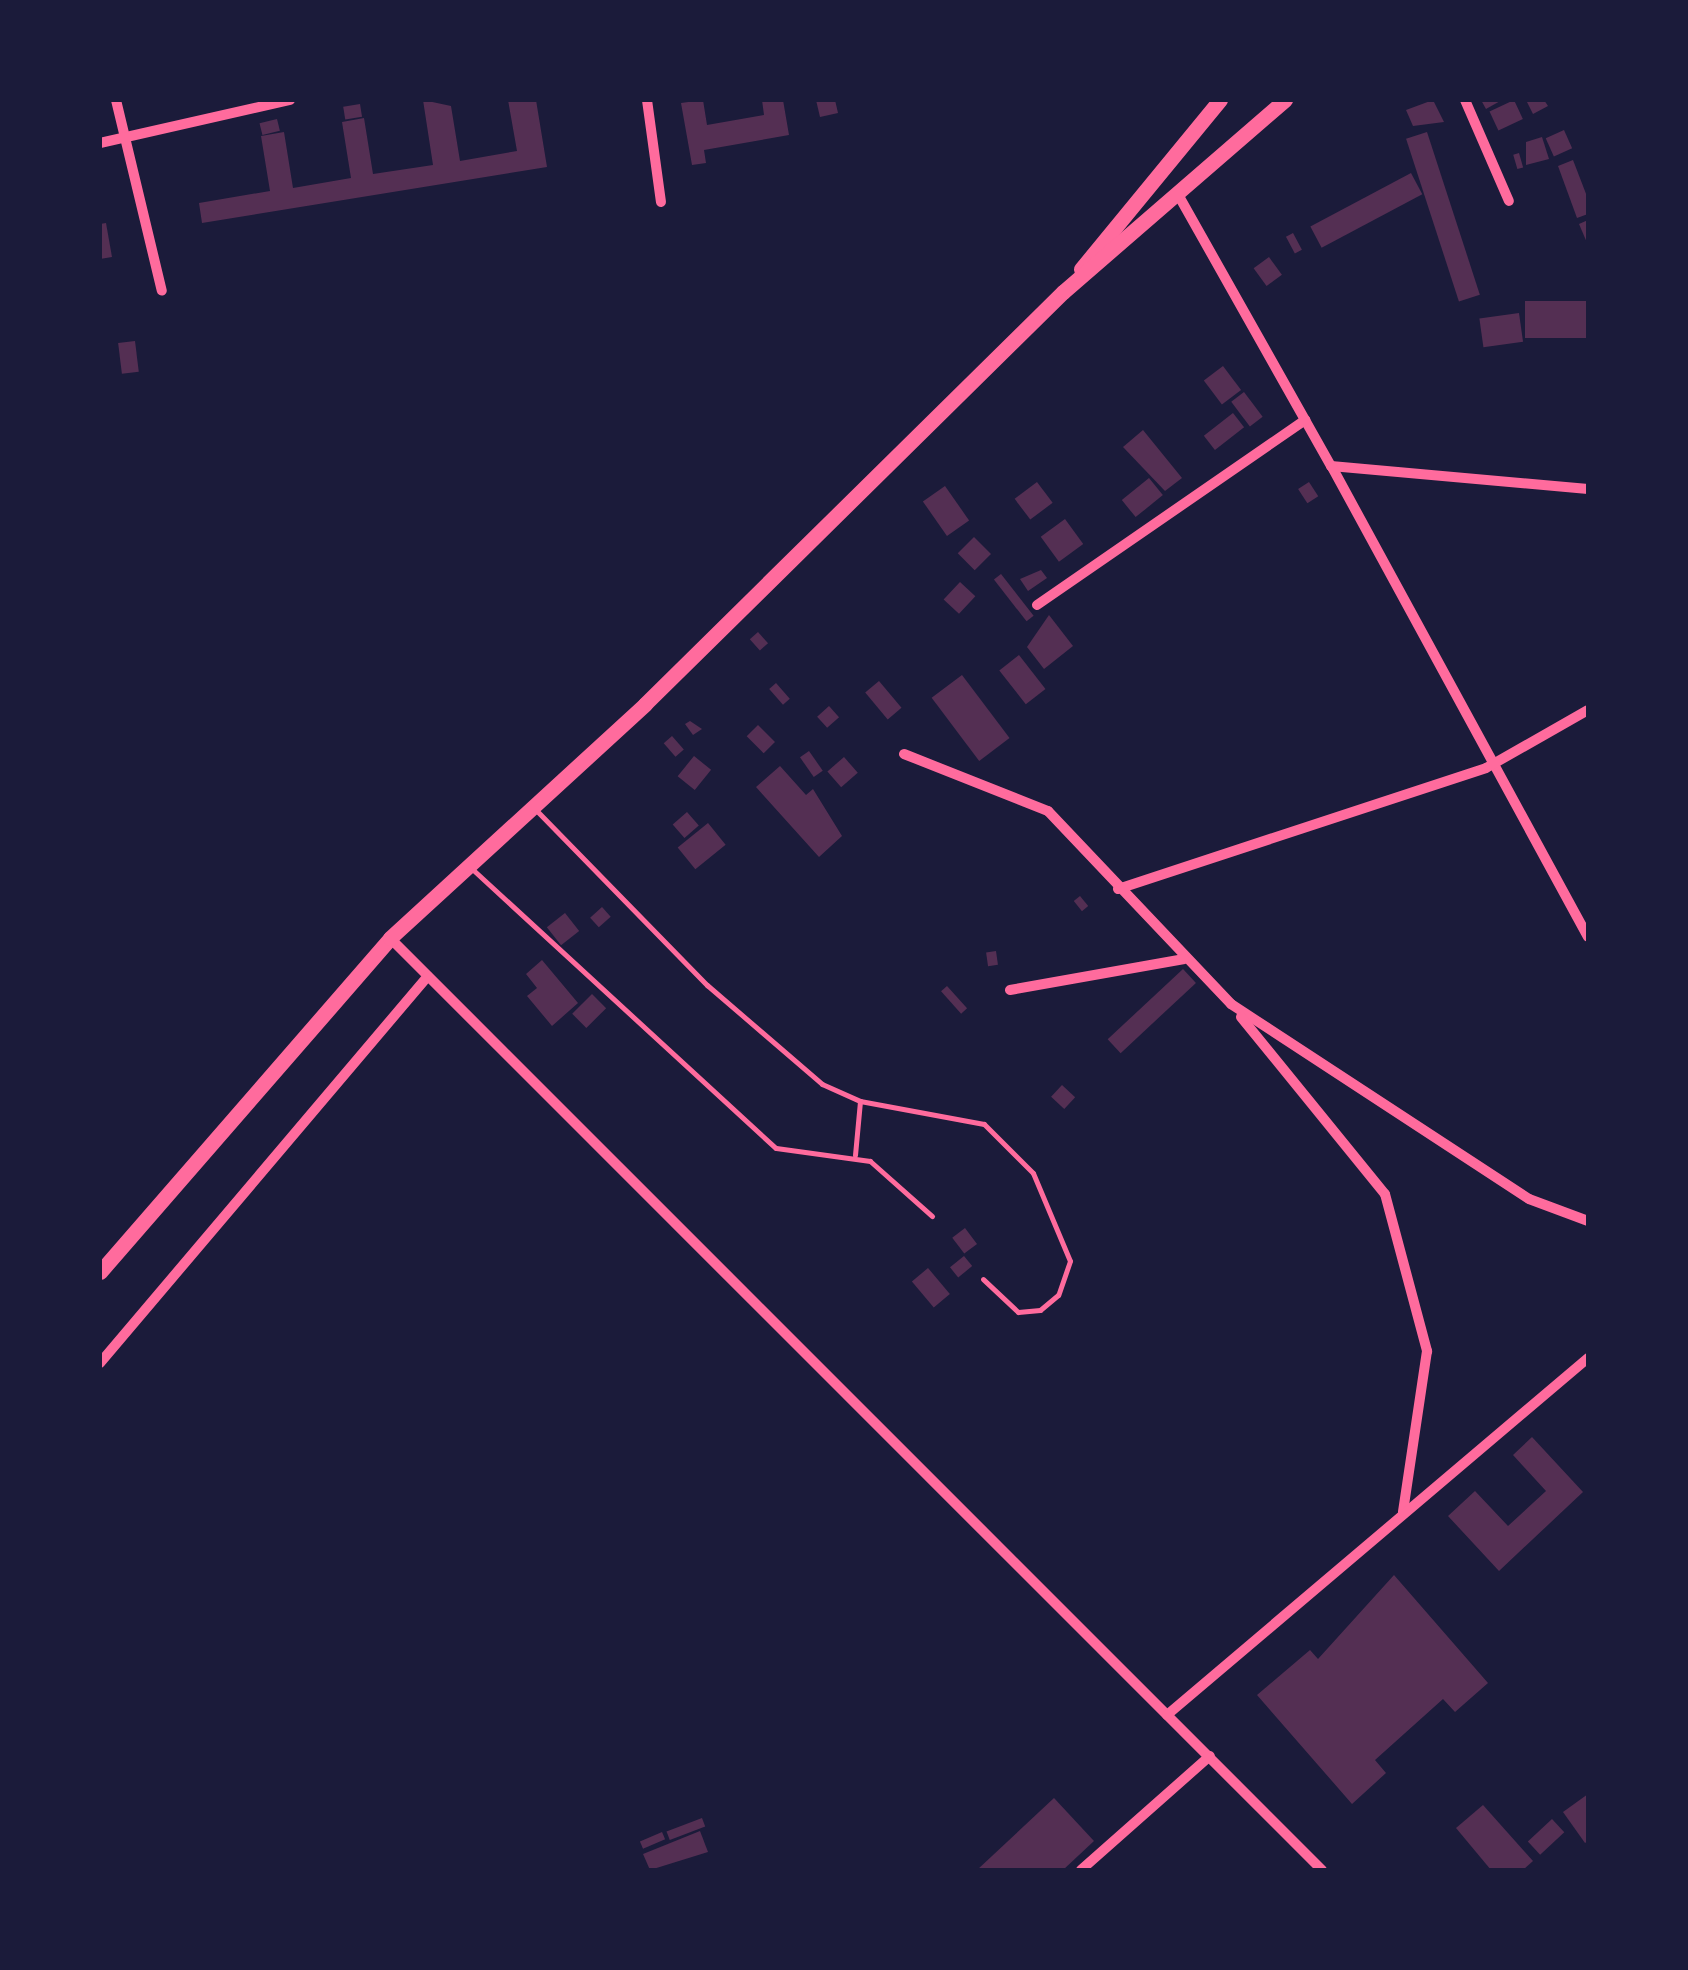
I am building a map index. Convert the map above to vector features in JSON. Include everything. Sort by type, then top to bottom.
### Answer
[{"type":"highway","points":[[1062,292],[1220,100]]},
{"type":"highway","points":[[100,1272],[390,938],[534,808],[1062,292],[1180,198],[1285,100]]},
{"type":"street","points":[[116,100],[128,133],[162,291]]},
{"type":"street","points":[[100,143],[128,133],[290,100]]},
{"type":"street","points":[[647,100],[662,202]]},
{"type":"street","points":[[1465,100],[1510,201]]},
{"type":"street","points":[[1180,198],[1332,466],[1588,938]]},
{"type":"street","points":[[1037,605],[1305,420]]},
{"type":"street","points":[[1332,466],[1588,488]]},
{"type":"street","points":[[1118,889],[1493,764],[1588,710]]},
{"type":"street","points":[[904,754],[1048,811],[1184,959],[1231,1004],[1385,1194],[1427,1351],[1404,1512]]},
{"type":"street","points":[[390,938],[1322,1870]]},
{"type":"street","points":[[1010,990],[1184,959]]},
{"type":"street","points":[[100,1363],[428,976]]},
{"type":"street","points":[[1231,1004],[1529,1199],[1588,1221]]},
{"type":"street","points":[[1167,1716],[1588,1358]]},
{"type":"street","points":[[1081,1870],[1210,1756]]},
{"type":"lane","points":[[534,808],[707,985],[822,1084],[860,1101],[984,1124],[1033,1173],[1070,1261],[1058,1296],[1040,1310],[1018,1312],[983,1279]]},
{"type":"lane","points":[[468,865],[776,1148],[855,1155],[885,1170],[932,1216]]},
{"type":"lane","points":[[855,1155],[860,1101]]},
{"type":"building","points":[[423,100],[451,106],[460,161],[517,151],[508,100],[536,100],[547,167],[202,223],[199,203],[270,191],[261,136],[284,132],[293,188],[351,178],[342,122],[364,118],[373,174],[433,165]]},
{"type":"building","points":[[703,100],[707,125],[764,115],[762,100],[783,100],[789,135],[704,150],[706,163],[692,165],[681,103]]},
{"type":"building","points":[[816,100],[835,100],[838,113],[820,117]]},
{"type":"building","points":[[1433,100],[1444,122],[1413,126],[1406,110]]},
{"type":"building","points":[[1481,100],[1502,100],[1486,109]]},
{"type":"building","points":[[1514,100],[1523,119],[1498,130],[1490,111]]},
{"type":"building","points":[[1526,100],[1544,100],[1548,106],[1533,114]]},
{"type":"building","points":[[360,104],[362,117],[345,119],[343,107]]},
{"type":"building","points":[[277,119],[280,131],[262,135],[260,123]]},
{"type":"building","points":[[1564,130],[1572,148],[1554,156],[1546,138]]},
{"type":"building","points":[[1427,132],[1480,295],[1459,301],[1406,139]]},
{"type":"building","points":[[1542,137],[1549,159],[1526,165],[1526,142]]},
{"type":"building","points":[[1519,153],[1523,167],[1517,169],[1513,155]]},
{"type":"building","points":[[1573,160],[1588,199],[1588,214],[1577,218],[1558,166]]},
{"type":"building","points":[[1411,173],[1422,194],[1322,248],[1310,227]]},
{"type":"building","points":[[1588,220],[1588,245],[1579,224]]},
{"type":"building","points":[[106,223],[112,257],[100,259],[100,224]]},
{"type":"building","points":[[1293,233],[1302,250],[1295,254],[1286,237]]},
{"type":"building","points":[[1269,257],[1282,275],[1267,286],[1254,268]]},
{"type":"building","points":[[1525,301],[1588,301],[1588,338],[1525,338]]},
{"type":"building","points":[[1519,313],[1523,342],[1483,347],[1479,319]]},
{"type":"building","points":[[135,341],[139,372],[122,374],[118,343]]},
{"type":"building","points":[[1223,366],[1241,390],[1222,404],[1204,380]]},
{"type":"building","points":[[1244,392],[1263,417],[1250,426],[1231,402]]},
{"type":"building","points":[[1233,413],[1244,427],[1215,450],[1204,436]]},
{"type":"building","points":[[1143,430],[1182,478],[1165,491],[1123,447]]},
{"type":"building","points":[[1149,478],[1163,495],[1136,517],[1122,500]]},
{"type":"building","points":[[1037,482],[1053,503],[1030,520],[1015,499]]},
{"type":"building","points":[[1309,482],[1318,496],[1307,503],[1298,489]]},
{"type":"building","points":[[945,486],[969,520],[947,536],[923,501]]},
{"type":"building","points":[[1065,519],[1083,544],[1059,562],[1041,537]]},
{"type":"building","points":[[974,537],[991,554],[975,570],[958,553]]},
{"type":"building","points":[[1041,570],[1047,578],[1028,591],[1020,579]]},
{"type":"building","points":[[1001,574],[1034,616],[1027,621],[994,580]]},
{"type":"building","points":[[960,582],[975,596],[959,614],[944,600]]},
{"type":"building","points":[[1049,615],[1073,646],[1044,669],[1027,647]]},
{"type":"building","points":[[758,632],[768,643],[760,651],[750,639]]},
{"type":"building","points":[[1019,655],[1045,689],[1026,704],[999,670]]},
{"type":"building","points":[[962,675],[1010,738],[979,761],[932,698]]},
{"type":"building","points":[[879,681],[901,708],[888,719],[865,693]]},
{"type":"building","points":[[776,683],[790,699],[783,705],[769,689]]},
{"type":"building","points":[[829,706],[839,717],[827,728],[817,717]]},
{"type":"building","points":[[690,721],[702,729],[693,735],[685,724]]},
{"type":"building","points":[[758,725],[775,742],[764,753],[747,736]]},
{"type":"building","points":[[672,736],[684,750],[676,757],[664,743]]},
{"type":"building","points":[[809,751],[823,771],[814,777],[800,757]]},
{"type":"building","points":[[694,756],[711,770],[695,790],[678,776]]},
{"type":"building","points":[[844,757],[858,773],[841,787],[827,771]]},
{"type":"building","points":[[780,766],[806,795],[813,789],[842,836],[819,857],[756,787]]},
{"type":"building","points":[[687,812],[699,826],[684,838],[673,824]]},
{"type":"building","points":[[708,823],[726,845],[695,869],[678,848]]},
{"type":"building","points":[[1080,896],[1088,906],[1082,911],[1074,901]]},
{"type":"building","points":[[602,907],[611,917],[599,927],[590,918]]},
{"type":"building","points":[[565,913],[579,931],[561,945],[547,927]]},
{"type":"building","points":[[996,951],[998,965],[988,966],[986,952]]},
{"type":"building","points":[[542,960],[578,1003],[552,1026],[527,996],[537,988],[526,974]]},
{"type":"building","points":[[1183,969],[1196,983],[1121,1053],[1108,1039]]},
{"type":"building","points":[[947,986],[967,1008],[961,1014],[941,991]]},
{"type":"building","points":[[592,994],[606,1008],[586,1028],[572,1014]]},
{"type":"building","points":[[1062,1085],[1075,1097],[1064,1109],[1051,1097]]},
{"type":"building","points":[[965,1228],[977,1244],[964,1254],[952,1238]]},
{"type":"building","points":[[964,1256],[972,1266],[958,1277],[950,1267]]},
{"type":"building","points":[[928,1268],[950,1294],[934,1308],[912,1281]]},
{"type":"building","points":[[1532,1437],[1583,1492],[1499,1571],[1448,1516],[1475,1491],[1508,1526],[1546,1491],[1513,1455]]},
{"type":"building","points":[[1394,1575],[1488,1683],[1455,1712],[1443,1699],[1375,1760],[1386,1773],[1352,1804],[1257,1695],[1310,1650],[1318,1659]]},
{"type":"building","points":[[1588,1794],[1588,1841],[1585,1843],[1563,1812]]},
{"type":"building","points":[[1054,1798],[1094,1841],[1063,1870],[977,1870]]},
{"type":"building","points":[[1483,1805],[1533,1861],[1523,1870],[1491,1870],[1456,1828]]},
{"type":"building","points":[[702,1818],[705,1826],[670,1840],[667,1832]]},
{"type":"building","points":[[1552,1819],[1564,1832],[1540,1855],[1528,1842]]},
{"type":"building","points":[[700,1831],[708,1852],[650,1870],[643,1854]]},
{"type":"building","points":[[662,1832],[665,1839],[643,1849],[640,1841]]}]
